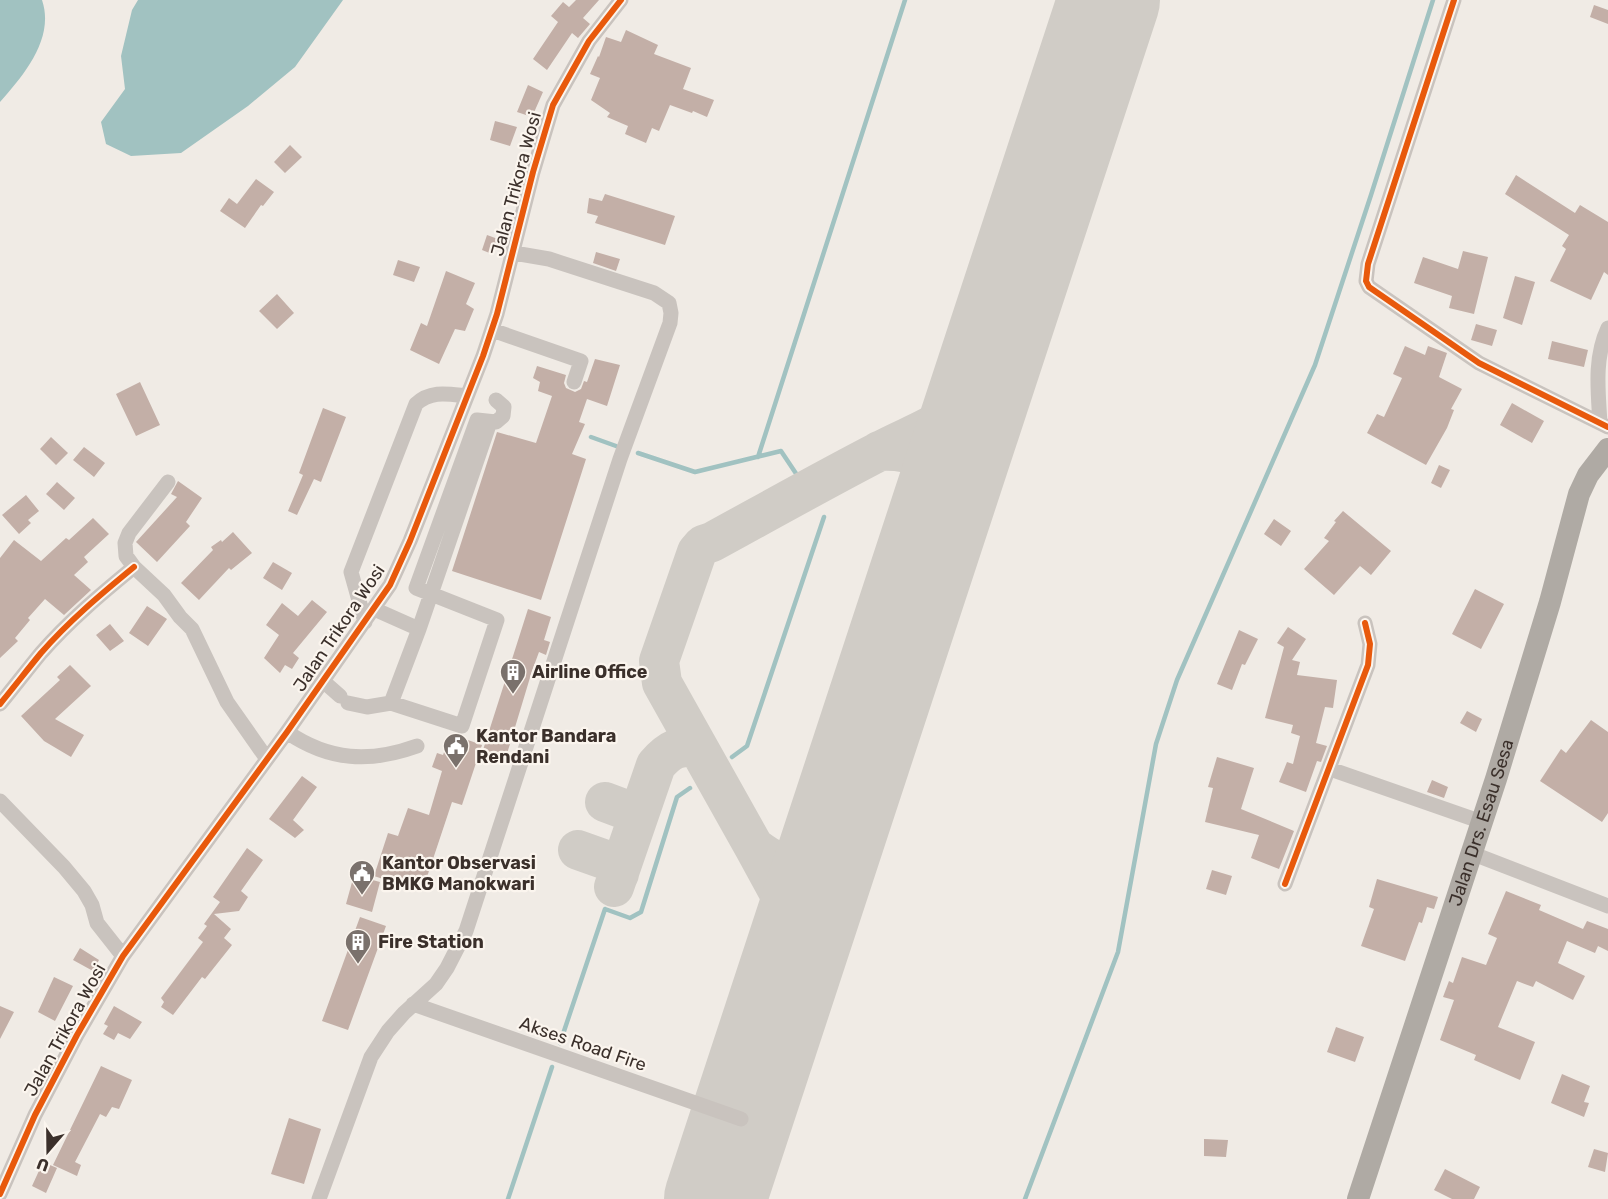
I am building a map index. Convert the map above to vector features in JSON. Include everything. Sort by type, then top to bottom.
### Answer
[{"type":"highway","name":"Jalan Drs. Esau Sesa","points":[[1358,1199],[1482,822],[1550,602],[1579,494],[1588,475],[1608,449]]},
{"type":"street","name":"Jalan Trikora Wosi","points":[[0,1194],[35,1114],[123,956],[287,732],[390,585],[469,393],[492,330],[553,105],[590,41],[621,0]]},
{"type":"street","points":[[1455,0],[1368,264],[1366,281],[1370,287],[1466,355],[1604,425]]},
{"type":"street","points":[[319,1199],[371,1057],[388,1031],[413,1004],[436,984],[466,931],[616,470],[670,323],[669,303],[654,293],[549,259],[513,253]]},
{"type":"street","points":[[1604,425],[1598,363],[1608,328]]},
{"type":"street","points":[[492,330],[581,361],[574,382]]},
{"type":"street","points":[[323,681],[344,699],[367,707],[391,704],[462,726],[497,620],[416,588],[477,420],[490,422],[499,420],[505,411],[502,404],[491,398],[469,393],[441,393],[423,398],[416,404],[351,572],[369,616],[419,629]]},
{"type":"street","points":[[168,482],[127,536],[126,556],[134,567],[164,595],[192,629],[227,702],[267,759]]},
{"type":"street","points":[[0,705],[42,652],[70,623],[99,595],[134,567]]},
{"type":"street","points":[[391,704],[432,595]]},
{"type":"street","points":[[1285,885],[1368,665],[1370,644],[1365,624]]},
{"type":"street","points":[[287,732],[311,747],[350,756],[383,756],[417,746]]},
{"type":"street","points":[[1330,769],[1482,822]]},
{"type":"street","points":[[0,801],[84,891],[92,905],[97,923],[123,956]]},
{"type":"street","points":[[1471,853],[1608,906]]},
{"type":"street","name":"Akses Road Fire","points":[[413,1004],[741,1119]]},
{"type":"water","points":[[0,0],[42,0],[45,14],[41,42],[35,55],[19,80],[0,102]]},
{"type":"water","points":[[138,0],[343,0],[295,67],[248,106],[181,153],[131,156],[106,144],[101,122],[125,89],[121,56],[132,10]]},
{"type":"building","points":[[576,0],[599,0],[583,18],[590,24],[578,38],[572,33],[547,70],[533,59],[558,22],[551,16],[563,2],[569,7]]},
{"type":"building","points":[[1594,5],[1608,10],[1608,24],[1590,17]]},
{"type":"building","points":[[626,30],[658,45],[654,54],[691,68],[683,89],[714,100],[707,117],[670,105],[659,131],[652,128],[646,143],[625,134],[628,126],[607,117],[610,113],[591,100],[600,78],[590,74],[606,37],[621,42]]},
{"type":"building","points":[[528,85],[543,92],[532,117],[517,112]]},
{"type":"building","points":[[495,121],[517,127],[510,146],[490,140]]},
{"type":"building","points":[[290,145],[302,157],[285,173],[274,162]]},
{"type":"building","points":[[1516,175],[1575,213],[1580,205],[1608,222],[1608,275],[1604,272],[1591,300],[1550,281],[1566,249],[1562,246],[1569,235],[1505,194]]},
{"type":"building","points":[[256,179],[274,192],[263,206],[261,205],[245,228],[220,211],[229,198],[237,204]]},
{"type":"building","points":[[605,194],[675,216],[665,245],[595,223],[598,216],[587,213],[589,198],[602,201]]},
{"type":"building","points":[[487,235],[498,239],[492,254],[482,250]]},
{"type":"building","points":[[1463,251],[1488,257],[1474,314],[1449,308],[1452,296],[1414,283],[1423,257],[1458,269]]},
{"type":"building","points":[[596,252],[620,259],[616,271],[593,263]]},
{"type":"building","points":[[398,260],[420,267],[414,282],[393,275]]},
{"type":"building","points":[[446,271],[475,283],[466,304],[474,309],[465,331],[455,329],[439,364],[410,350],[421,323],[427,326]]},
{"type":"building","points":[[1515,276],[1535,282],[1522,325],[1503,318]]},
{"type":"building","points":[[277,294],[294,313],[277,329],[259,311]]},
{"type":"building","points":[[1476,324],[1497,330],[1492,346],[1471,340]]},
{"type":"building","points":[[1552,341],[1588,350],[1584,367],[1548,359]]},
{"type":"building","points":[[1405,346],[1425,355],[1428,346],[1447,353],[1439,377],[1462,389],[1451,409],[1454,410],[1447,428],[1426,465],[1367,433],[1377,414],[1384,417],[1402,378],[1393,374]]},
{"type":"building","points":[[595,359],[620,365],[607,406],[587,399],[579,422],[585,424],[572,454],[586,459],[541,600],[452,571],[497,432],[536,443],[552,396],[538,391],[540,382],[533,378],[537,366],[566,375],[564,383],[566,388],[575,392],[581,389],[584,381],[587,382]]},
{"type":"building","points":[[140,382],[160,425],[136,436],[116,394]]},
{"type":"building","points":[[1512,403],[1544,421],[1532,443],[1500,425]]},
{"type":"building","points":[[323,408],[346,417],[321,482],[314,479],[297,515],[288,511],[303,475],[299,473]]},
{"type":"building","points":[[51,437],[68,453],[56,465],[40,449]]},
{"type":"building","points":[[84,447],[105,463],[94,477],[73,460]]},
{"type":"building","points":[[1439,465],[1450,470],[1441,488],[1431,483]]},
{"type":"building","points":[[178,481],[202,498],[186,522],[190,526],[157,562],[136,542],[177,497],[171,494]]},
{"type":"building","points":[[57,482],[75,498],[64,510],[46,494]]},
{"type":"building","points":[[26,495],[39,511],[28,520],[31,523],[19,534],[2,515]]},
{"type":"building","points":[[1343,511],[1391,551],[1371,575],[1360,566],[1334,595],[1304,569],[1329,541],[1324,538]]},
{"type":"building","points":[[93,518],[109,534],[84,557],[88,562],[74,575],[91,590],[64,615],[45,599],[28,618],[30,620],[15,638],[18,641],[0,658],[0,558],[14,540],[41,561]]},
{"type":"building","points":[[1274,519],[1291,531],[1281,546],[1264,534]]},
{"type":"building","points":[[233,532],[252,553],[231,570],[229,568],[199,600],[181,583],[213,550],[211,547],[221,540],[222,542]]},
{"type":"building","points":[[273,562],[292,573],[282,590],[263,578]]},
{"type":"building","points":[[1475,589],[1504,604],[1481,649],[1452,634]]},
{"type":"building","points":[[312,600],[327,612],[293,653],[299,658],[292,669],[285,665],[280,673],[264,658],[279,635],[266,625],[282,603],[298,616]]},
{"type":"building","points":[[147,606],[167,619],[148,646],[129,633]]},
{"type":"building","points":[[528,609],[551,617],[544,640],[550,642],[546,655],[539,652],[506,757],[483,750]]},
{"type":"building","points":[[110,624],[124,641],[110,651],[96,635]]},
{"type":"building","points":[[1288,627],[1306,639],[1292,660],[1300,662],[1297,675],[1337,680],[1333,708],[1325,707],[1316,743],[1327,746],[1321,762],[1317,761],[1306,792],[1279,782],[1287,762],[1293,764],[1300,736],[1291,733],[1293,725],[1265,718],[1284,647],[1277,643]]},
{"type":"building","points":[[1239,630],[1258,639],[1245,665],[1242,664],[1232,690],[1217,684]]},
{"type":"building","points":[[70,665],[91,686],[55,719],[84,735],[71,757],[44,741],[21,716],[60,680],[57,677]]},
{"type":"building","points":[[1467,711],[1482,719],[1476,732],[1460,723]]},
{"type":"building","points":[[1591,720],[1608,732],[1608,813],[1602,822],[1540,781],[1561,749],[1566,753]]},
{"type":"building","points":[[451,734],[482,745],[462,805],[452,802],[422,892],[374,876],[388,833],[398,836],[408,808],[429,815],[442,771],[432,767],[437,753],[443,755]]},
{"type":"building","points":[[1217,757],[1254,768],[1241,809],[1294,831],[1279,869],[1251,858],[1259,835],[1205,822],[1213,788],[1208,787]]},
{"type":"building","points":[[302,776],[317,787],[293,820],[304,830],[295,838],[269,819]]},
{"type":"building","points":[[1432,780],[1448,787],[1444,798],[1427,792]]},
{"type":"building","points":[[247,848],[263,860],[241,891],[248,897],[239,911],[214,914],[231,929],[224,938],[232,945],[205,979],[202,977],[173,1015],[161,1007],[164,1002],[161,998],[203,942],[198,938],[207,926],[204,924],[220,902],[213,897]]},
{"type":"building","points":[[1212,870],[1232,876],[1226,895],[1206,889]]},
{"type":"building","name":"Kantor Observasi BMKG Manokwari","points":[[354,875],[380,882],[372,912],[346,904]]},
{"type":"building","points":[[1377,879],[1438,897],[1434,909],[1427,907],[1422,923],[1419,922],[1405,961],[1361,946],[1374,909],[1369,907]]},
{"type":"building","points":[[1506,891],[1541,905],[1539,910],[1583,929],[1587,921],[1608,929],[1608,951],[1598,946],[1595,953],[1567,941],[1558,963],[1585,976],[1573,1000],[1536,981],[1533,987],[1517,981],[1498,1027],[1535,1042],[1520,1080],[1474,1060],[1476,1055],[1440,1040],[1454,1000],[1443,997],[1449,981],[1453,983],[1462,957],[1486,965],[1497,938],[1488,934]]},
{"type":"building","name":"Fire Station","points":[[360,917],[386,926],[348,1030],[322,1021]]},
{"type":"building","points":[[80,948],[99,960],[93,971],[73,960]]},
{"type":"building","points":[[54,977],[73,986],[55,1021],[38,1012]]},
{"type":"building","points":[[0,1006],[14,1012],[0,1039]]},
{"type":"building","points":[[114,1006],[142,1022],[130,1039],[118,1033],[114,1040],[103,1034],[108,1026],[104,1024]]},
{"type":"building","points":[[1336,1027],[1364,1037],[1355,1062],[1327,1052]]},
{"type":"building","points":[[101,1066],[132,1080],[119,1109],[112,1107],[106,1117],[100,1114],[75,1162],[81,1165],[77,1176],[53,1165]]},
{"type":"building","points":[[1562,1074],[1590,1086],[1584,1102],[1589,1103],[1584,1117],[1551,1103]]},
{"type":"building","points":[[289,1118],[321,1129],[304,1184],[271,1174]]},
{"type":"building","points":[[1204,1139],[1228,1140],[1226,1157],[1204,1156]]},
{"type":"building","points":[[1594,1149],[1608,1153],[1605,1172],[1588,1167]]},
{"type":"building","points":[[43,1162],[57,1168],[46,1193],[32,1186]]},
{"type":"building","points":[[1445,1169],[1480,1187],[1474,1199],[1452,1199],[1434,1190]]},
{"type":"waterway","points":[[758,457],[905,0]]},
{"type":"waterway","points":[[1025,1199],[1118,952],[1156,744],[1177,680],[1315,365],[1433,0]]},
{"type":"waterway","points":[[591,437],[616,446]]},
{"type":"waterway","points":[[638,453],[695,472],[781,451],[797,475]]},
{"type":"waterway","points":[[732,757],[747,746],[824,517]]},
{"type":"waterway","points":[[560,1043],[605,909],[630,918],[641,912],[677,797],[690,788]]},
{"type":"waterway","points":[[508,1199],[552,1067]]},
{"type":"taxiway","points":[[843,809],[818,850],[799,862],[788,863],[775,860],[754,847],[662,683],[659,661],[697,552],[703,545],[949,416],[973,395],[983,382]]},
{"type":"taxiway","points":[[879,451],[904,452],[914,455],[934,474],[945,497]]},
{"type":"taxiway","points":[[614,887],[656,765],[675,749],[686,747],[699,750]]},
{"type":"taxiway","points":[[605,802],[629,811],[636,821]]},
{"type":"taxiway","points":[[754,847],[795,922],[797,947]]},
{"type":"taxiway","points":[[578,850],[609,861],[619,874]]},
{"type":"runway","points":[[715,1199],[1109,0]]},
{"type":"cycle path","points":[[0,1194],[35,1115],[77,1035],[123,956],[287,732],[390,585],[410,541],[483,356],[497,314],[533,172],[553,105],[589,41],[621,0]]},
{"type":"cycle path","points":[[1454,0],[1368,264],[1366,281],[1369,287],[1479,363],[1608,427]]},
{"type":"cycle path","points":[[0,704],[41,653],[63,630],[134,567]]},
{"type":"cycle path","points":[[1285,884],[1368,665],[1370,644],[1365,623]]},
{"type":"place","name":"Airline Office","points":[[513,695]]},
{"type":"place","name":"Kantor Bandara Rendani","points":[[456,769]]},
{"type":"place","name":"Kantor Observasi BMKG Manokwari","points":[[362,896]]},
{"type":"place","name":"Fire Station","points":[[358,965]]}]
